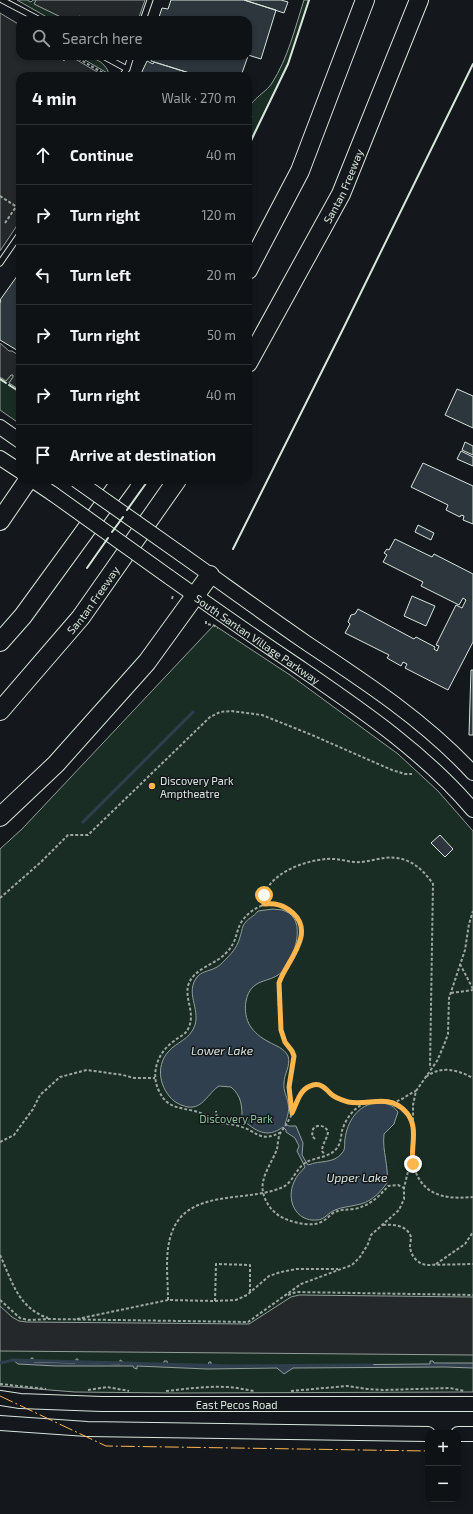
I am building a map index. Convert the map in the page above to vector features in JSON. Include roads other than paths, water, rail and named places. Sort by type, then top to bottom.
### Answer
[{"type":"highway","points":[[252,262],[300,171],[365,0]]},
{"type":"highway","name":"Santan Freeway","points":[[252,357],[341,194],[419,0]]},
{"type":"highway","points":[[0,521],[25,484]]},
{"type":"highway","points":[[0,642],[23,616],[119,484]]},
{"type":"highway","name":"Santan Freeway","points":[[0,711],[81,617],[173,484]]},
{"type":"highway","points":[[0,817],[56,764],[147,662],[210,575]]},
{"type":"main road","points":[[0,427],[16,438]]},
{"type":"main road","points":[[0,458],[16,468]]},
{"type":"main road","name":"South Santan Village Parkway","points":[[38,484],[195,596],[334,691],[394,735],[428,764],[473,810]]},
{"type":"main road","points":[[82,484],[378,692],[427,730],[473,773]]},
{"type":"main road","name":"East Pecos Road","points":[[0,1398],[67,1404],[473,1404]]},
{"type":"main road","points":[[0,1423],[87,1429],[425,1434]]},
{"type":"main road","points":[[461,1434],[473,1434]]},
{"type":"lane","points":[[2,0],[32,16]]},
{"type":"lane","points":[[144,16],[150,0]]},
{"type":"lane","points":[[110,60],[126,69]]},
{"type":"lane","points":[[124,72],[129,60]]},
{"type":"lane","points":[[0,263],[16,240]]},
{"type":"water","name":"Lower Lake","points":[[273,909],[285,911],[292,916],[296,922],[297,940],[287,966],[277,976],[256,984],[252,988],[248,993],[245,1008],[247,1020],[253,1030],[258,1035],[282,1049],[288,1056],[289,1063],[284,1080],[284,1086],[289,1108],[285,1124],[289,1126],[296,1126],[303,1143],[302,1155],[308,1165],[335,1159],[339,1156],[344,1150],[346,1133],[351,1120],[359,1110],[364,1107],[370,1104],[384,1103],[389,1104],[398,1112],[394,1124],[384,1134],[387,1183],[381,1191],[370,1200],[361,1204],[335,1210],[319,1220],[309,1220],[298,1213],[294,1208],[291,1195],[292,1189],[296,1178],[305,1167],[297,1151],[299,1146],[295,1138],[286,1132],[283,1127],[277,1131],[266,1133],[252,1127],[242,1119],[239,1098],[235,1090],[231,1087],[219,1086],[198,1106],[188,1107],[174,1101],[169,1096],[165,1090],[161,1078],[161,1064],[164,1058],[171,1049],[190,1034],[195,1025],[196,1013],[192,989],[197,977],[217,967],[229,956],[237,946],[243,926],[248,919],[255,915],[258,911]]},
{"type":"water","points":[[31,1358],[33,1358],[34,1362],[75,1363],[76,1359],[78,1359],[78,1362],[120,1364],[120,1360],[123,1363],[164,1364],[164,1361],[167,1361],[168,1364],[208,1365],[209,1362],[211,1362],[211,1365],[233,1366],[430,1364],[430,1361],[433,1361],[434,1363],[473,1363],[473,1368],[293,1368],[284,1374],[277,1368],[207,1369],[137,1366],[137,1369],[133,1366],[56,1366],[18,1364],[13,1360],[31,1361]]},
{"type":"waterway","points":[[83,822],[193,712]]},
{"type":"waterway","points":[[0,1363],[13,1360],[233,1366],[372,1365]]},
{"type":"place","name":"Discovery Park Amptheatre","points":[[152,786]]},
{"type":"park label","name":"Discovery Park","points":[[236,1118]]},
{"type":"water label","name":"Upper Lake","points":[[357,1177]]}]
